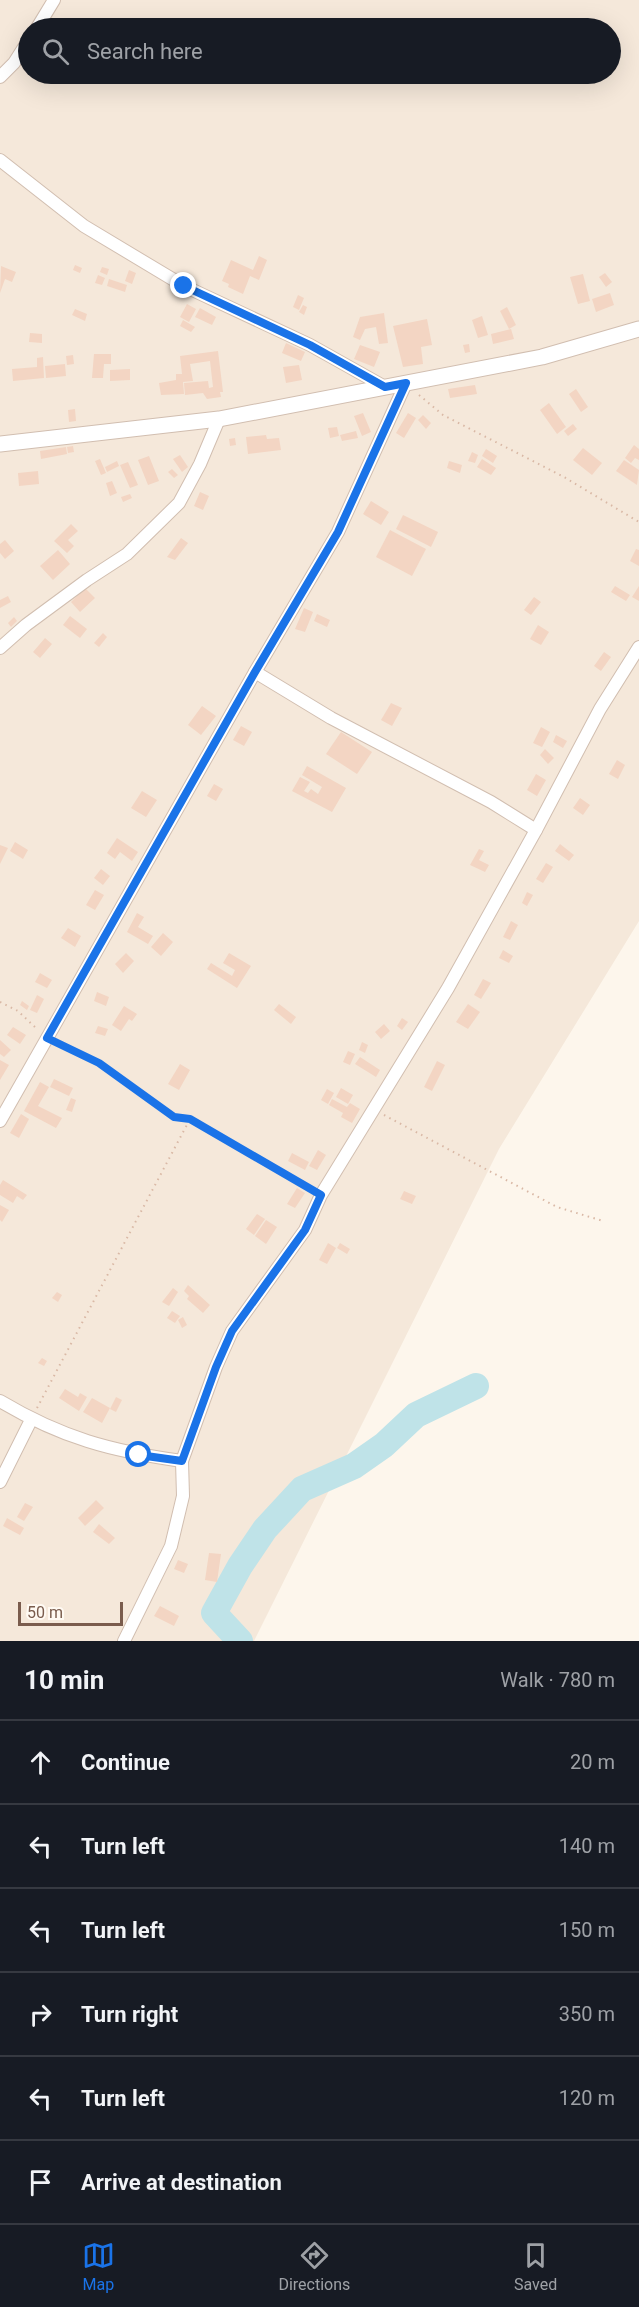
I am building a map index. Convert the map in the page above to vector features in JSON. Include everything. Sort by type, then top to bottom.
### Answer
[{"type":"street","points":[[43,18],[54,0]]},
{"type":"street","points":[[0,77],[18,57]]},
{"type":"street","points":[[0,160],[84,226],[184,286],[310,345],[385,387]]},
{"type":"street","points":[[0,444],[219,419],[542,357],[639,329]]},
{"type":"street","points":[[0,1121],[255,672],[338,532],[406,383]]},
{"type":"street","points":[[0,648],[26,625],[78,586],[127,554],[179,503],[200,464],[219,419]]},
{"type":"street","points":[[124,1641],[171,1546],[183,1496],[182,1461],[216,1367],[232,1331],[305,1230],[321,1195],[448,988],[600,709],[639,647]]},
{"type":"street","points":[[255,672],[331,718],[491,802],[536,830]]},
{"type":"street","points":[[0,1401],[31,1420],[82,1442],[139,1455],[182,1461]]},
{"type":"street","points":[[0,1482],[31,1420]]},
{"type":"path","points":[[406,383],[443,415],[564,477],[639,522]]},
{"type":"path","points":[[0,1002],[18,1011],[47,1038],[99,1063],[174,1117],[190,1119],[321,1195]]},
{"type":"path","points":[[373,1109],[557,1207],[603,1221]]},
{"type":"path","points":[[31,1420],[190,1119]]},
{"type":"shaded area","points":[[0,0],[639,0],[639,921],[499,1149],[254,1641],[0,1641]]},
{"type":"building","points":[[259,256],[267,260],[259,280],[250,276],[243,294],[228,287],[229,284],[222,281],[231,260],[253,270]]},
{"type":"building","points":[[75,265],[82,268],[80,273],[73,270]]},
{"type":"building","points":[[1,266],[16,272],[12,282],[5,279],[0,293]]},
{"type":"building","points":[[102,267],[109,269],[107,275],[100,272]]},
{"type":"building","points":[[129,270],[136,273],[132,284],[125,281]]},
{"type":"building","points":[[605,273],[612,282],[606,287],[599,277]]},
{"type":"building","points":[[583,274],[590,301],[578,304],[570,277]]},
{"type":"building","points":[[98,275],[105,278],[102,285],[95,283]]},
{"type":"building","points":[[109,279],[127,285],[125,292],[107,286]]},
{"type":"building","points":[[610,293],[614,305],[596,312],[592,299]]},
{"type":"building","points":[[298,295],[304,298],[299,310],[293,307]]},
{"type":"building","points":[[187,304],[196,309],[189,322],[180,317]]},
{"type":"building","points":[[303,305],[307,307],[304,315],[299,312]]},
{"type":"building","points":[[507,307],[516,325],[509,329],[500,311]]},
{"type":"building","points":[[200,308],[216,317],[212,325],[195,317]]},
{"type":"building","points":[[75,309],[87,314],[85,321],[72,315]]},
{"type":"building","points":[[384,313],[388,343],[379,344],[376,327],[365,329],[360,340],[353,337],[360,317]]},
{"type":"building","points":[[482,316],[488,335],[478,338],[472,320]]},
{"type":"building","points":[[427,319],[432,345],[421,347],[423,364],[403,367],[393,326]]},
{"type":"building","points":[[183,320],[195,327],[191,332],[180,326]]},
{"type":"building","points":[[511,329],[514,339],[493,344],[491,334]]},
{"type":"building","points":[[30,333],[42,334],[42,343],[29,342]]},
{"type":"building","points":[[286,343],[305,352],[301,361],[282,353]]},
{"type":"building","points":[[469,344],[470,352],[465,353],[463,345]]},
{"type":"building","points":[[360,345],[380,352],[374,367],[354,359]]},
{"type":"building","points":[[218,351],[223,392],[220,392],[221,397],[207,399],[203,393],[185,395],[184,383],[208,381],[209,388],[213,387],[210,361],[190,364],[193,381],[183,382],[184,394],[161,395],[159,383],[176,380],[176,374],[182,374],[180,356]]},
{"type":"building","points":[[94,354],[111,354],[111,364],[104,364],[103,378],[92,378]]},
{"type":"building","points":[[73,355],[74,364],[67,365],[66,356]]},
{"type":"building","points":[[43,357],[44,378],[13,381],[12,369],[37,367],[37,358]]},
{"type":"building","points":[[65,364],[66,376],[46,378],[45,366]]},
{"type":"building","points":[[299,365],[302,380],[286,383],[283,367]]},
{"type":"building","points":[[130,369],[130,380],[110,381],[110,370]]},
{"type":"building","points":[[475,385],[477,394],[450,398],[448,389]]},
{"type":"building","points":[[576,389],[588,407],[581,412],[569,394]]},
{"type":"building","points":[[549,403],[566,427],[557,434],[540,410]]},
{"type":"building","points":[[75,409],[76,421],[69,422],[68,410]]},
{"type":"building","points":[[363,413],[371,432],[362,436],[354,416]]},
{"type":"building","points":[[408,413],[416,418],[404,438],[396,433]]},
{"type":"building","points":[[423,415],[431,423],[426,429],[418,420]]},
{"type":"building","points":[[573,424],[577,429],[568,436],[564,431]]},
{"type":"building","points":[[337,427],[339,436],[330,438],[328,428]]},
{"type":"building","points":[[356,431],[358,438],[342,441],[340,435]]},
{"type":"building","points":[[266,435],[267,439],[279,438],[281,450],[248,454],[246,437]]},
{"type":"building","points":[[235,438],[236,445],[230,446],[229,439]]},
{"type":"building","points":[[634,445],[639,449],[639,460],[635,458],[631,463],[625,458]]},
{"type":"building","points":[[73,446],[74,452],[68,453],[67,447]]},
{"type":"building","points":[[66,447],[67,454],[41,459],[40,451]]},
{"type":"building","points":[[583,448],[602,463],[592,475],[573,460]]},
{"type":"building","points":[[486,449],[497,456],[493,463],[482,456]]},
{"type":"building","points":[[472,452],[478,455],[475,463],[468,461]]},
{"type":"building","points":[[180,455],[188,467],[182,472],[173,459]]},
{"type":"building","points":[[149,456],[159,481],[148,485],[138,460]]},
{"type":"building","points":[[100,459],[106,473],[101,475],[95,461]]},
{"type":"building","points":[[482,459],[496,468],[491,475],[477,467]]},
{"type":"building","points":[[624,460],[639,470],[637,485],[616,471]]},
{"type":"building","points":[[117,461],[119,466],[107,472],[105,467]]},
{"type":"building","points":[[449,461],[462,465],[460,473],[447,468]]},
{"type":"building","points":[[128,462],[138,485],[130,488],[120,465]]},
{"type":"building","points":[[172,469],[178,475],[174,478],[168,472]]},
{"type":"building","points":[[38,471],[39,484],[19,486],[18,473]]},
{"type":"building","points":[[112,481],[117,493],[110,496],[106,483]]},
{"type":"building","points":[[200,492],[209,496],[203,510],[194,506]]},
{"type":"building","points":[[130,494],[132,498],[123,502],[121,497]]},
{"type":"building","points":[[371,501],[389,512],[381,525],[363,514]]},
{"type":"building","points":[[403,515],[438,532],[431,547],[396,529]]},
{"type":"building","points":[[71,524],[78,531],[68,540],[74,546],[67,553],[54,541]]},
{"type":"building","points":[[390,530],[426,549],[412,576],[376,557]]},
{"type":"building","points":[[181,538],[188,543],[175,560],[167,557]]},
{"type":"building","points":[[5,540],[14,551],[5,559],[0,553],[0,544]]},
{"type":"building","points":[[636,549],[639,550],[639,566],[630,561]]},
{"type":"building","points":[[58,550],[70,564],[53,580],[40,566]]},
{"type":"building","points":[[615,586],[630,595],[626,601],[611,592]]},
{"type":"building","points":[[639,586],[639,601],[632,597]]},
{"type":"building","points":[[85,588],[95,598],[80,612],[71,602]]},
{"type":"building","points":[[8,596],[11,602],[0,608],[0,600]]},
{"type":"building","points":[[534,597],[541,602],[531,615],[524,610]]},
{"type":"building","points":[[304,608],[313,612],[305,632],[295,629]]},
{"type":"building","points":[[317,614],[330,620],[327,627],[314,621]]},
{"type":"building","points":[[70,616],[87,629],[80,638],[63,625]]},
{"type":"building","points":[[14,617],[17,621],[11,627],[8,623]]},
{"type":"building","points":[[538,625],[549,632],[541,645],[530,639]]},
{"type":"building","points":[[103,633],[107,637],[99,647],[94,643]]},
{"type":"building","points":[[45,638],[52,644],[40,658],[33,652]]},
{"type":"building","points":[[604,652],[611,657],[601,671],[594,666]]},
{"type":"building","points":[[391,703],[402,708],[392,726],[381,720]]},
{"type":"building","points":[[202,706],[216,716],[201,735],[188,725]]},
{"type":"building","points":[[241,726],[252,732],[244,746],[233,740]]},
{"type":"building","points":[[541,727],[550,732],[542,747],[533,743]]},
{"type":"building","points":[[341,732],[372,752],[357,774],[326,754]]},
{"type":"building","points":[[556,735],[567,741],[563,748],[553,742]]},
{"type":"building","points":[[545,749],[554,758],[548,764],[540,755]]},
{"type":"building","points":[[617,760],[625,765],[618,779],[609,774]]},
{"type":"building","points":[[307,766],[346,788],[332,812],[292,791],[300,777],[310,782],[304,791],[308,793],[311,789],[318,794],[322,787],[302,775]]},
{"type":"building","points":[[536,774],[546,780],[537,796],[527,790]]},
{"type":"building","points":[[214,784],[223,789],[216,801],[207,796]]},
{"type":"building","points":[[142,791],[157,800],[146,817],[131,808]]},
{"type":"building","points":[[580,798],[590,805],[583,815],[573,808]]},
{"type":"building","points":[[117,838],[138,852],[132,861],[120,852],[115,859],[107,853]]},
{"type":"building","points":[[15,842],[28,850],[23,859],[10,851]]},
{"type":"building","points":[[560,844],[574,855],[569,861],[555,851]]},
{"type":"building","points":[[0,845],[8,848],[0,864]]},
{"type":"building","points":[[479,849],[484,851],[479,860],[489,865],[485,872],[470,865]]},
{"type":"building","points":[[546,863],[553,867],[543,883],[536,879]]},
{"type":"building","points":[[101,869],[110,876],[103,885],[94,878]]},
{"type":"building","points":[[95,890],[104,895],[95,910],[86,905]]},
{"type":"building","points":[[527,892],[533,895],[527,906],[522,903]]},
{"type":"building","points":[[137,913],[144,917],[138,927],[153,936],[148,944],[127,932]]},
{"type":"building","points":[[511,921],[518,925],[510,940],[503,937]]},
{"type":"building","points":[[68,928],[81,936],[75,947],[61,938]]},
{"type":"building","points":[[163,933],[173,942],[161,956],[151,947]]},
{"type":"building","points":[[503,950],[513,956],[509,963],[499,958]]},
{"type":"building","points":[[126,953],[134,961],[123,973],[115,964]]},
{"type":"building","points":[[229,953],[251,966],[237,988],[207,969],[211,963],[232,976],[235,970],[223,963]]},
{"type":"building","points":[[40,973],[52,980],[47,988],[35,982]]},
{"type":"building","points":[[483,979],[491,983],[481,999],[474,995]]},
{"type":"building","points":[[97,992],[109,997],[106,1006],[94,1001]]},
{"type":"building","points":[[37,995],[44,999],[37,1013],[30,1010]]},
{"type":"building","points":[[22,1001],[29,1006],[27,1010],[20,1005]]},
{"type":"building","points":[[279,1004],[296,1017],[291,1024],[274,1010]]},
{"type":"building","points":[[468,1004],[480,1012],[468,1029],[456,1022]]},
{"type":"building","points":[[124,1006],[137,1014],[132,1021],[129,1019],[121,1031],[112,1025]]},
{"type":"building","points":[[402,1018],[408,1022],[402,1030],[397,1026]]},
{"type":"building","points":[[384,1024],[390,1031],[381,1039],[375,1032]]},
{"type":"building","points":[[98,1026],[108,1029],[105,1036],[95,1033]]},
{"type":"building","points":[[13,1027],[26,1035],[20,1044],[7,1035]]},
{"type":"building","points":[[0,1040],[11,1050],[4,1057],[0,1054]]},
{"type":"building","points":[[362,1042],[368,1045],[365,1053],[359,1050]]},
{"type":"building","points":[[348,1051],[355,1054],[350,1065],[343,1062]]},
{"type":"building","points":[[360,1057],[380,1070],[376,1077],[355,1064]]},
{"type":"building","points":[[0,1060],[9,1065],[0,1080]]},
{"type":"building","points":[[437,1061],[445,1065],[432,1091],[424,1087]]},
{"type":"building","points":[[180,1064],[190,1070],[179,1090],[168,1084]]},
{"type":"building","points":[[54,1079],[73,1088],[69,1096],[50,1087]]},
{"type":"building","points":[[40,1082],[49,1087],[38,1106],[62,1118],[56,1128],[24,1111]]},
{"type":"building","points":[[341,1088],[353,1095],[348,1104],[336,1097]]},
{"type":"building","points":[[327,1089],[334,1093],[328,1104],[321,1100]]},
{"type":"building","points":[[71,1098],[76,1100],[72,1112],[66,1110]]},
{"type":"building","points":[[332,1099],[347,1107],[350,1103],[360,1109],[352,1123],[341,1117],[343,1113],[329,1105]]},
{"type":"building","points":[[21,1114],[29,1119],[19,1138],[10,1133]]},
{"type":"building","points":[[318,1150],[326,1155],[317,1170],[309,1166]]},
{"type":"building","points":[[292,1153],[309,1162],[305,1170],[288,1161]]},
{"type":"building","points":[[3,1180],[27,1195],[23,1200],[17,1196],[13,1203],[0,1195],[0,1185]]},
{"type":"building","points":[[297,1188],[305,1193],[295,1208],[287,1204]]},
{"type":"building","points":[[404,1191],[416,1196],[412,1204],[400,1199]]},
{"type":"building","points":[[0,1205],[9,1210],[2,1222],[0,1220]]},
{"type":"building","points":[[257,1214],[265,1219],[254,1235],[246,1229]]},
{"type":"building","points":[[266,1220],[277,1227],[266,1244],[255,1236]]},
{"type":"building","points":[[328,1243],[336,1248],[327,1264],[319,1260]]},
{"type":"building","points":[[340,1243],[350,1249],[347,1254],[337,1248]]},
{"type":"building","points":[[188,1285],[210,1305],[203,1313],[187,1299],[189,1296],[184,1291]]},
{"type":"building","points":[[173,1288],[178,1292],[169,1306],[162,1302]]},
{"type":"building","points":[[57,1292],[62,1295],[58,1302],[52,1298]]},
{"type":"building","points":[[172,1311],[180,1316],[175,1323],[167,1318]]},
{"type":"building","points":[[183,1317],[187,1325],[182,1328],[178,1320]]},
{"type":"building","points":[[42,1358],[47,1361],[44,1366],[38,1363]]},
{"type":"building","points":[[65,1389],[78,1397],[80,1393],[87,1397],[79,1411],[59,1398]]},
{"type":"building","points":[[116,1397],[122,1400],[116,1412],[110,1409]]},
{"type":"building","points":[[92,1398],[110,1408],[102,1423],[83,1412]]},
{"type":"building","points":[[96,1500],[104,1508],[85,1526],[78,1518]]},
{"type":"building","points":[[25,1503],[33,1507],[24,1521],[17,1517]]},
{"type":"building","points":[[7,1518],[24,1528],[20,1535],[3,1526]]},
{"type":"building","points":[[99,1524],[115,1538],[109,1544],[93,1532]]},
{"type":"building","points":[[209,1553],[221,1554],[217,1582],[205,1580]]},
{"type":"building","points":[[178,1560],[188,1564],[184,1573],[174,1569]]},
{"type":"building","points":[[160,1606],[179,1616],[174,1626],[154,1616]]},
{"type":"waterway","points":[[240,1641],[214,1613],[240,1566],[265,1529],[302,1489],[354,1466],[384,1445],[416,1415],[476,1386]]},
{"type":"route","points":[[139,1455],[182,1461],[216,1367],[232,1331],[305,1230],[321,1195],[190,1119],[174,1117],[99,1063],[47,1038],[255,672],[338,532],[406,383],[385,387],[310,345],[184,286]]}]
